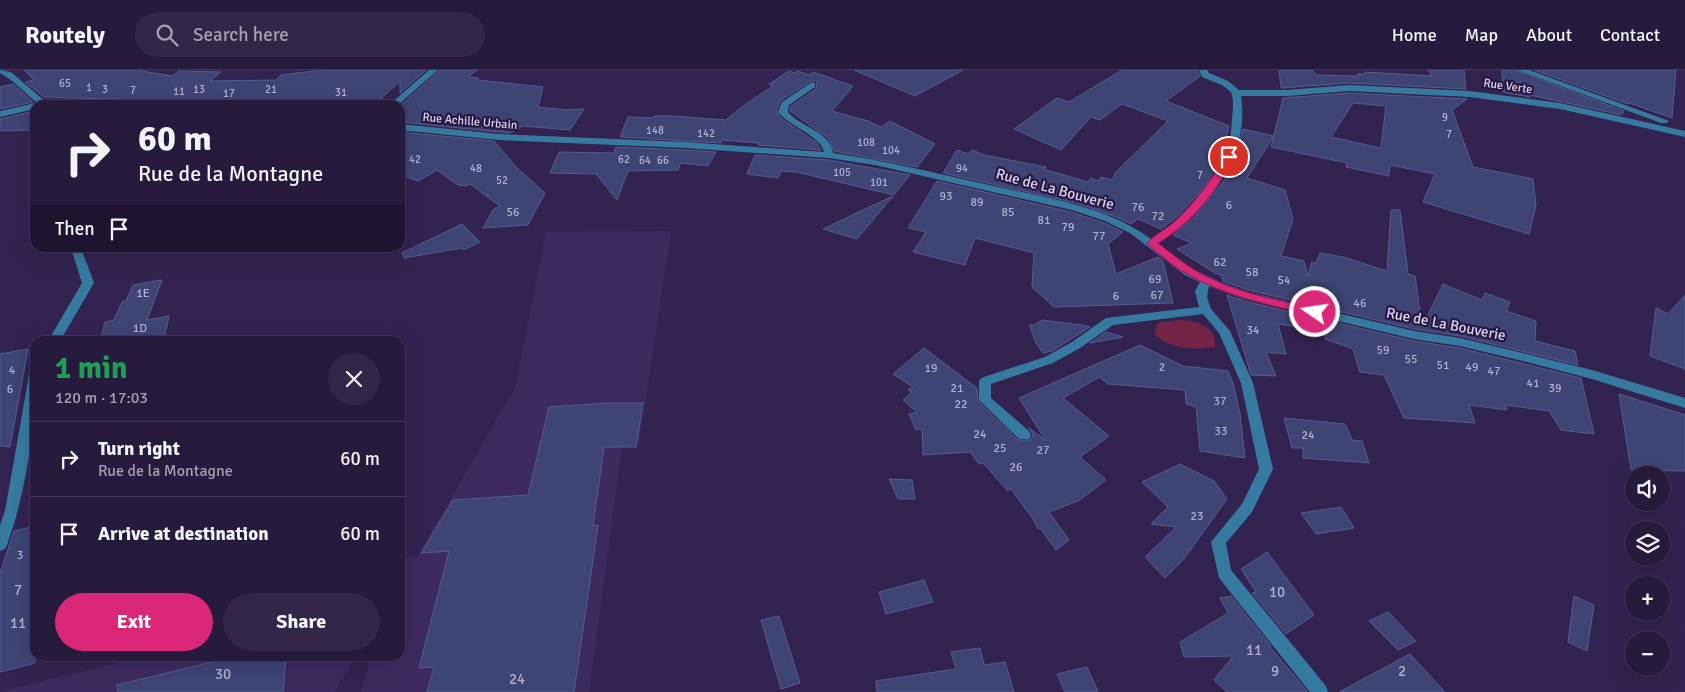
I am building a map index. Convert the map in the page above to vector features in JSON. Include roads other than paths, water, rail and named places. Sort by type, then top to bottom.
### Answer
[{"type":"street","points":[[1,70],[13,76],[36,100]]},
{"type":"street","points":[[399,100],[434,70]]},
{"type":"street","points":[[1152,243],[1164,236],[1181,221],[1207,192],[1223,169],[1234,144],[1238,102],[1236,93],[1228,84],[1205,75],[1203,70]]},
{"type":"street","points":[[1521,70],[1685,129]]},
{"type":"street","points":[[812,85],[785,104],[783,112],[788,120],[823,141],[828,147],[828,155]]},
{"type":"street","name":"Rue Verte","points":[[1236,93],[1287,93],[1349,88],[1470,94],[1560,106],[1685,134]]},
{"type":"street","points":[[0,114],[30,107]]},
{"type":"street","name":"Rue Achille Urbain","points":[[405,127],[538,139],[686,145]]},
{"type":"street","name":"Rue de La Bouverie","points":[[686,145],[828,155],[875,162],[1084,210],[1127,227],[1152,243],[1181,267],[1206,281],[1233,292],[1414,336],[1460,342],[1573,369],[1685,403]]},
{"type":"street","points":[[57,336],[88,283],[77,252]]},
{"type":"street","points":[[1206,281],[1201,291],[1206,310],[1224,331],[1247,383],[1266,469],[1247,508],[1218,542],[1224,573],[1320,692]]},
{"type":"street","points":[[1024,435],[985,400],[985,381],[1048,360],[1076,345],[1110,321],[1206,310]]},
{"type":"street","points":[[0,545],[12,511],[30,405]]}]
